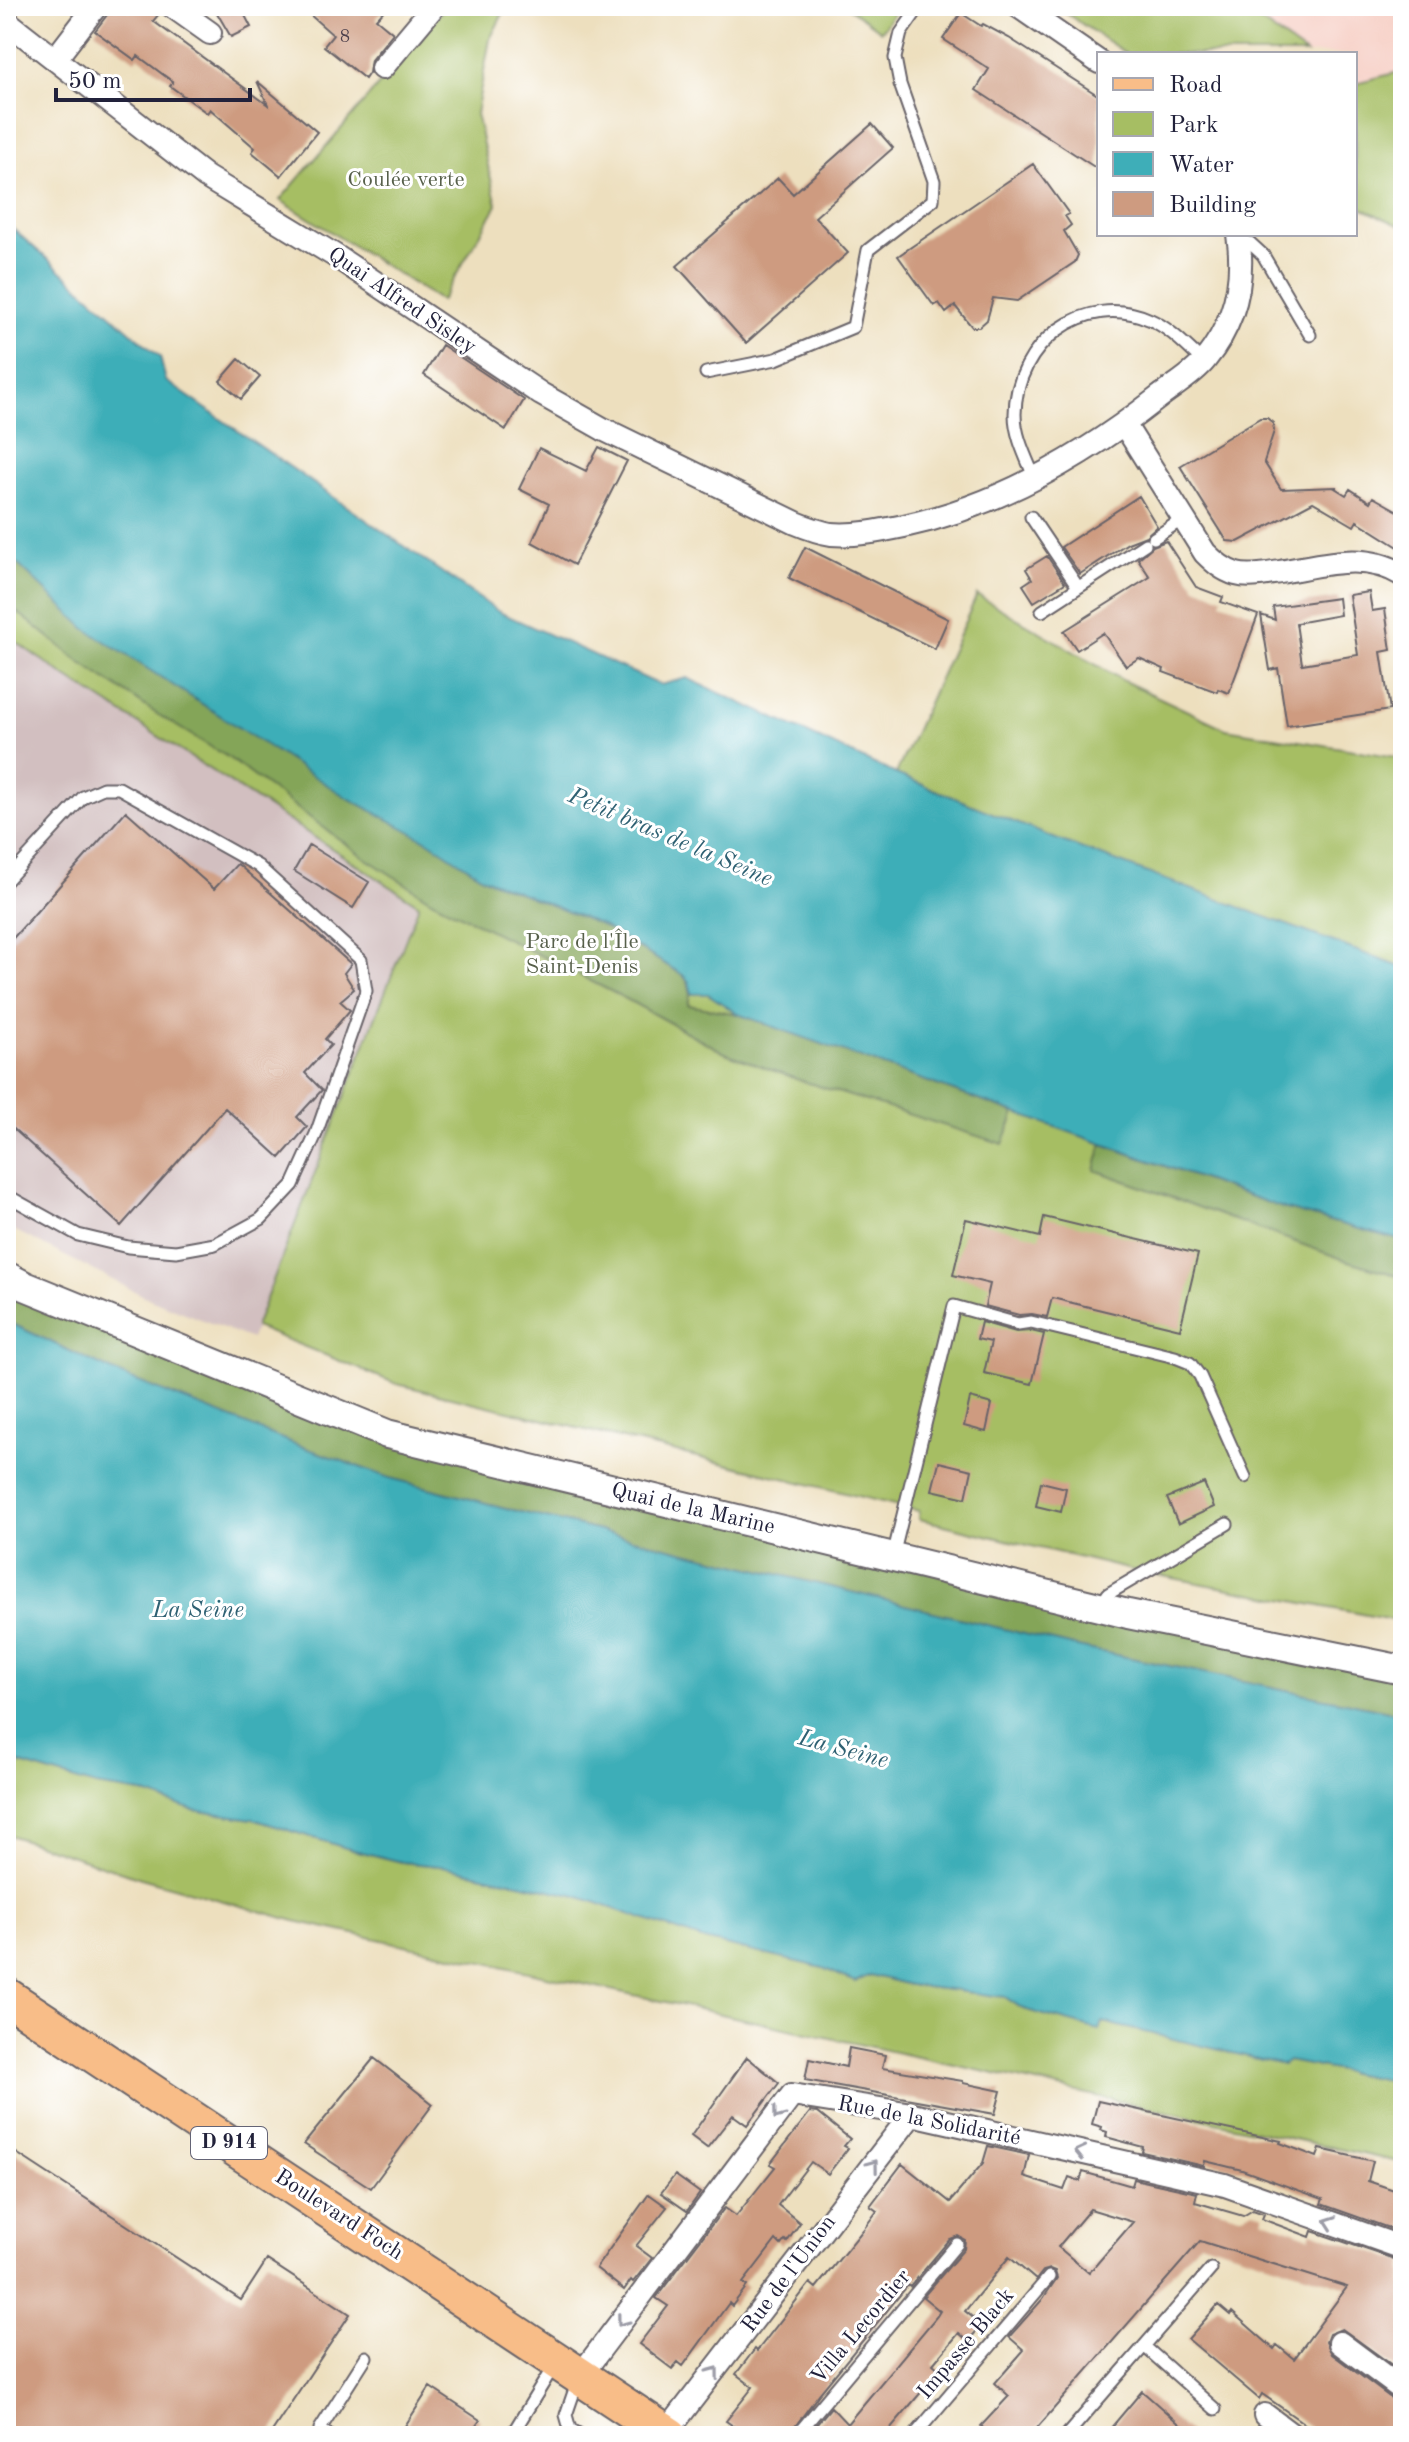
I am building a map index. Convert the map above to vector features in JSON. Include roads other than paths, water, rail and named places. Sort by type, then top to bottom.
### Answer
[{"type":"main road","name":"Boulevard Foch","points":[[6,1996],[668,2435]]},
{"type":"street","points":[[56,58],[96,6]]},
{"type":"street","points":[[172,6],[210,33]]},
{"type":"street","points":[[382,68],[434,6]]},
{"type":"street","points":[[1018,6],[1097,61]]},
{"type":"street","name":"Quai Alfred Sisley","points":[[6,21],[206,177],[334,255],[541,394],[603,429],[796,523],[828,534],[847,535],[920,522],[953,513],[1035,479]]},
{"type":"street","points":[[1035,479],[1124,424],[1204,362],[1230,320],[1236,302],[1241,271],[1239,238]]},
{"type":"street","points":[[1124,424],[1205,553],[1220,567],[1238,575],[1260,575],[1366,560],[1387,565],[1403,575]]},
{"type":"street","name":"Quai de la Marine","points":[[6,1276],[387,1434],[1099,1607],[1403,1670]]},
{"type":"street","name":"Rue de la Solidarité","points":[[568,2368],[792,2095],[912,2114],[1225,2185],[1403,2248]]},
{"type":"street","name":"Rue de l'Union","points":[[668,2435],[912,2114]]},
{"type":"street","points":[[1340,2343],[1403,2390]]},
{"type":"street","points":[[1265,2415],[1293,2436]]},
{"type":"lane","points":[[706,373],[776,359],[853,327],[868,250],[933,200],[934,181],[900,84],[895,58],[901,33],[920,6]]},
{"type":"lane","points":[[1239,238],[1263,255],[1310,335]]},
{"type":"lane","points":[[1035,479],[1018,433],[1015,416],[1017,395],[1024,368],[1041,342],[1055,332],[1092,315],[1110,312],[1133,314],[1154,321],[1204,362]]},
{"type":"lane","points":[[1031,517],[1078,587]]},
{"type":"lane","points":[[1042,611],[1183,519]]},
{"type":"lane","points":[[6,879],[83,797],[103,788],[119,788],[258,866],[361,960],[366,991],[316,1134],[299,1172],[293,1185],[261,1219],[215,1244],[176,1251],[128,1247],[78,1235],[6,1195]]},
{"type":"lane","points":[[893,1556],[954,1306],[1018,1324],[1031,1322],[1045,1325],[1190,1363],[1200,1376],[1245,1477]]},
{"type":"lane","points":[[1099,1607],[1108,1594],[1227,1524]]},
{"type":"lane","name":"Villa Lecordier","points":[[796,2436],[957,2244]]},
{"type":"lane","points":[[1066,2436],[1211,2269]]},
{"type":"lane","name":"Impasse Black","points":[[914,2436],[1049,2277]]},
{"type":"lane","points":[[1144,2346],[1215,2409]]},
{"type":"lane","points":[[330,2436],[320,2429],[366,2357]]},
{"type":"lane","points":[[511,2436],[568,2368]]},
{"type":"lane","points":[[568,2368],[566,2415],[570,2429],[582,2436]]},
{"type":"water","name":"Petit bras de la Seine","points":[[6,223],[160,357],[166,381],[499,612],[660,685],[687,678],[896,774],[1056,839],[1403,968],[1403,1241],[1283,1208],[738,1014],[708,994],[692,994],[689,982],[683,975],[601,925],[484,878],[428,841],[346,797],[86,629],[6,553]]},
{"type":"water","name":"La Seine","points":[[6,1321],[121,1375],[390,1478],[1082,1648],[1403,1714],[1403,2083],[1288,2061],[1283,2065],[1102,2022],[1099,2030],[1023,2009],[1005,1997],[910,1985],[870,1975],[855,1982],[823,1968],[704,1940],[577,1896],[448,1867],[402,1862],[253,1819],[193,1810],[142,1793],[96,1786],[21,1764],[6,1752]]},
{"type":"park label","name":"Coulée verte","points":[[406,180]]},
{"type":"park label","name":"Parc de l'Île Saint-Denis","points":[[582,954]]}]
